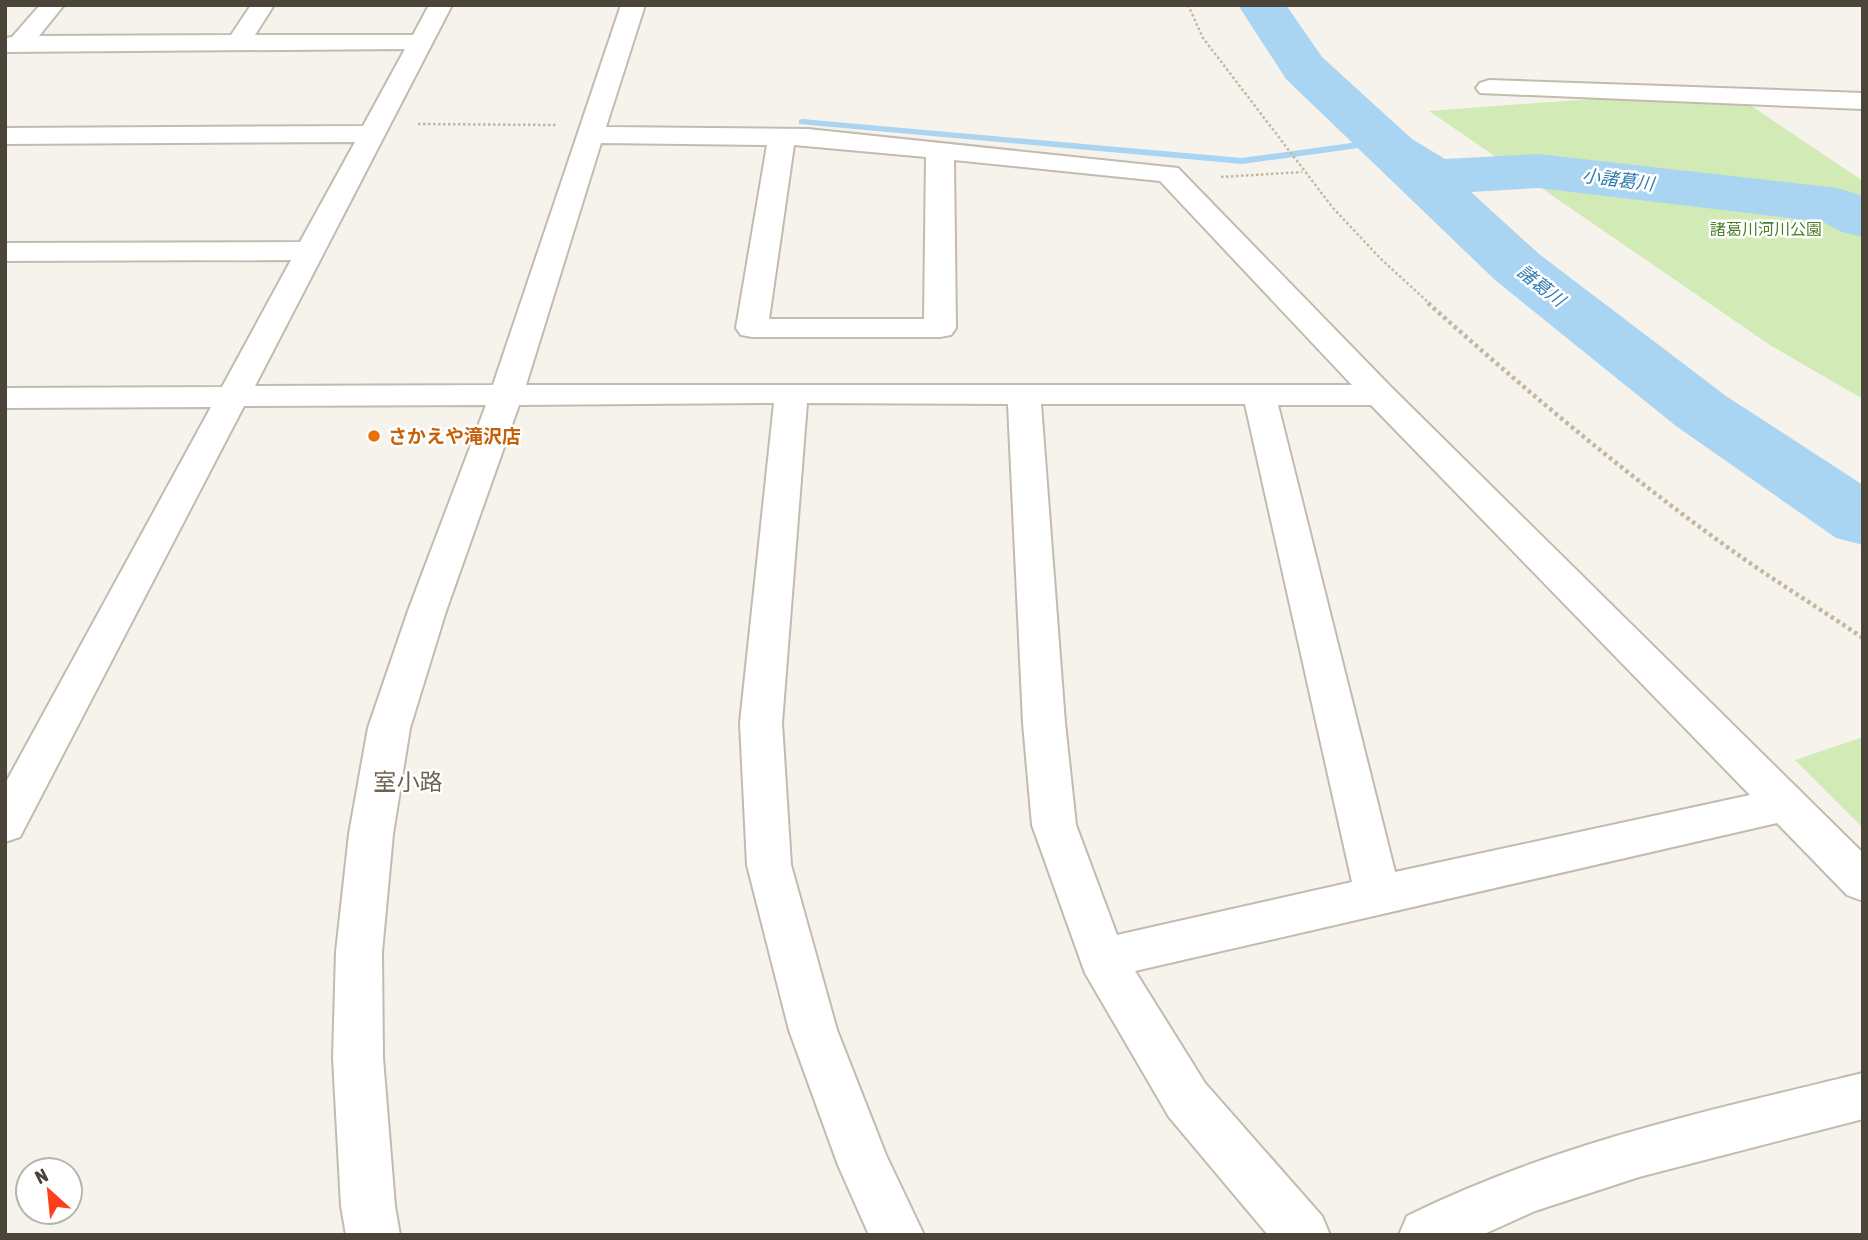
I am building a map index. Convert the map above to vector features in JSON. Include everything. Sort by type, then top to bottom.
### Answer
[{"type":"street","points":[[13,44],[53,5]]},
{"type":"street","points":[[237,44],[263,5]]},
{"type":"street","points":[[5,825],[441,5]]},
{"type":"street","points":[[373,1235],[368,1206],[358,1058],[359,952],[370,834],[393,715],[426,611],[506,396],[633,5]]},
{"type":"street","points":[[13,44],[422,42]]},
{"type":"street","points":[[1489,88],[1863,101]]},
{"type":"street","points":[[5,136],[375,129]]},
{"type":"street","points":[[591,131],[808,137],[1168,174],[1380,394],[1863,882]]},
{"type":"street","points":[[782,136],[752,328],[940,328],[940,152]]},
{"type":"street","points":[[5,253],[309,251]]},
{"type":"street","points":[[792,393],[761,723],[769,865],[813,1030],[864,1166],[897,1235]]},
{"type":"street","points":[[5,398],[792,393],[1380,394]]},
{"type":"street","points":[[1024,393],[1044,723],[1054,825],[1102,959],[1187,1100],[1303,1235]]},
{"type":"street","points":[[1259,395],[1378,895]]},
{"type":"street","points":[[1102,959],[1786,804]]},
{"type":"street","points":[[1426,1235],[1462,1215],[1593,1166],[1863,1096]]},
{"type":"path","points":[[1188,5],[1203,38],[1291,152],[1302,172],[1334,212],[1405,284],[1594,444],[1715,538],[1863,638]]},
{"type":"path","points":[[375,129],[591,131]]},
{"type":"path","points":[[1168,174],[1231,178],[1302,172]]},
{"type":"green space","name":"諸葛川河川公園","points":[[1726,89],[1863,181],[1863,399],[1770,345],[1429,111]]},
{"type":"green space","points":[[1863,737],[1863,828],[1795,760]]},
{"type":"waterway","name":"諸葛川","points":[[1262,5],[1304,68],[1517,267],[1701,411],[1863,520]]},
{"type":"waterway","points":[[802,122],[1242,161],[1380,142]]},
{"type":"waterway","name":"小諸葛川","points":[[1394,151],[1433,177],[1538,171],[1837,206],[1863,219]]},
{"type":"place","name":"さかえや滝沢店","points":[[374,436]]},
{"type":"district","name":"室小路","points":[[408,782]]}]
